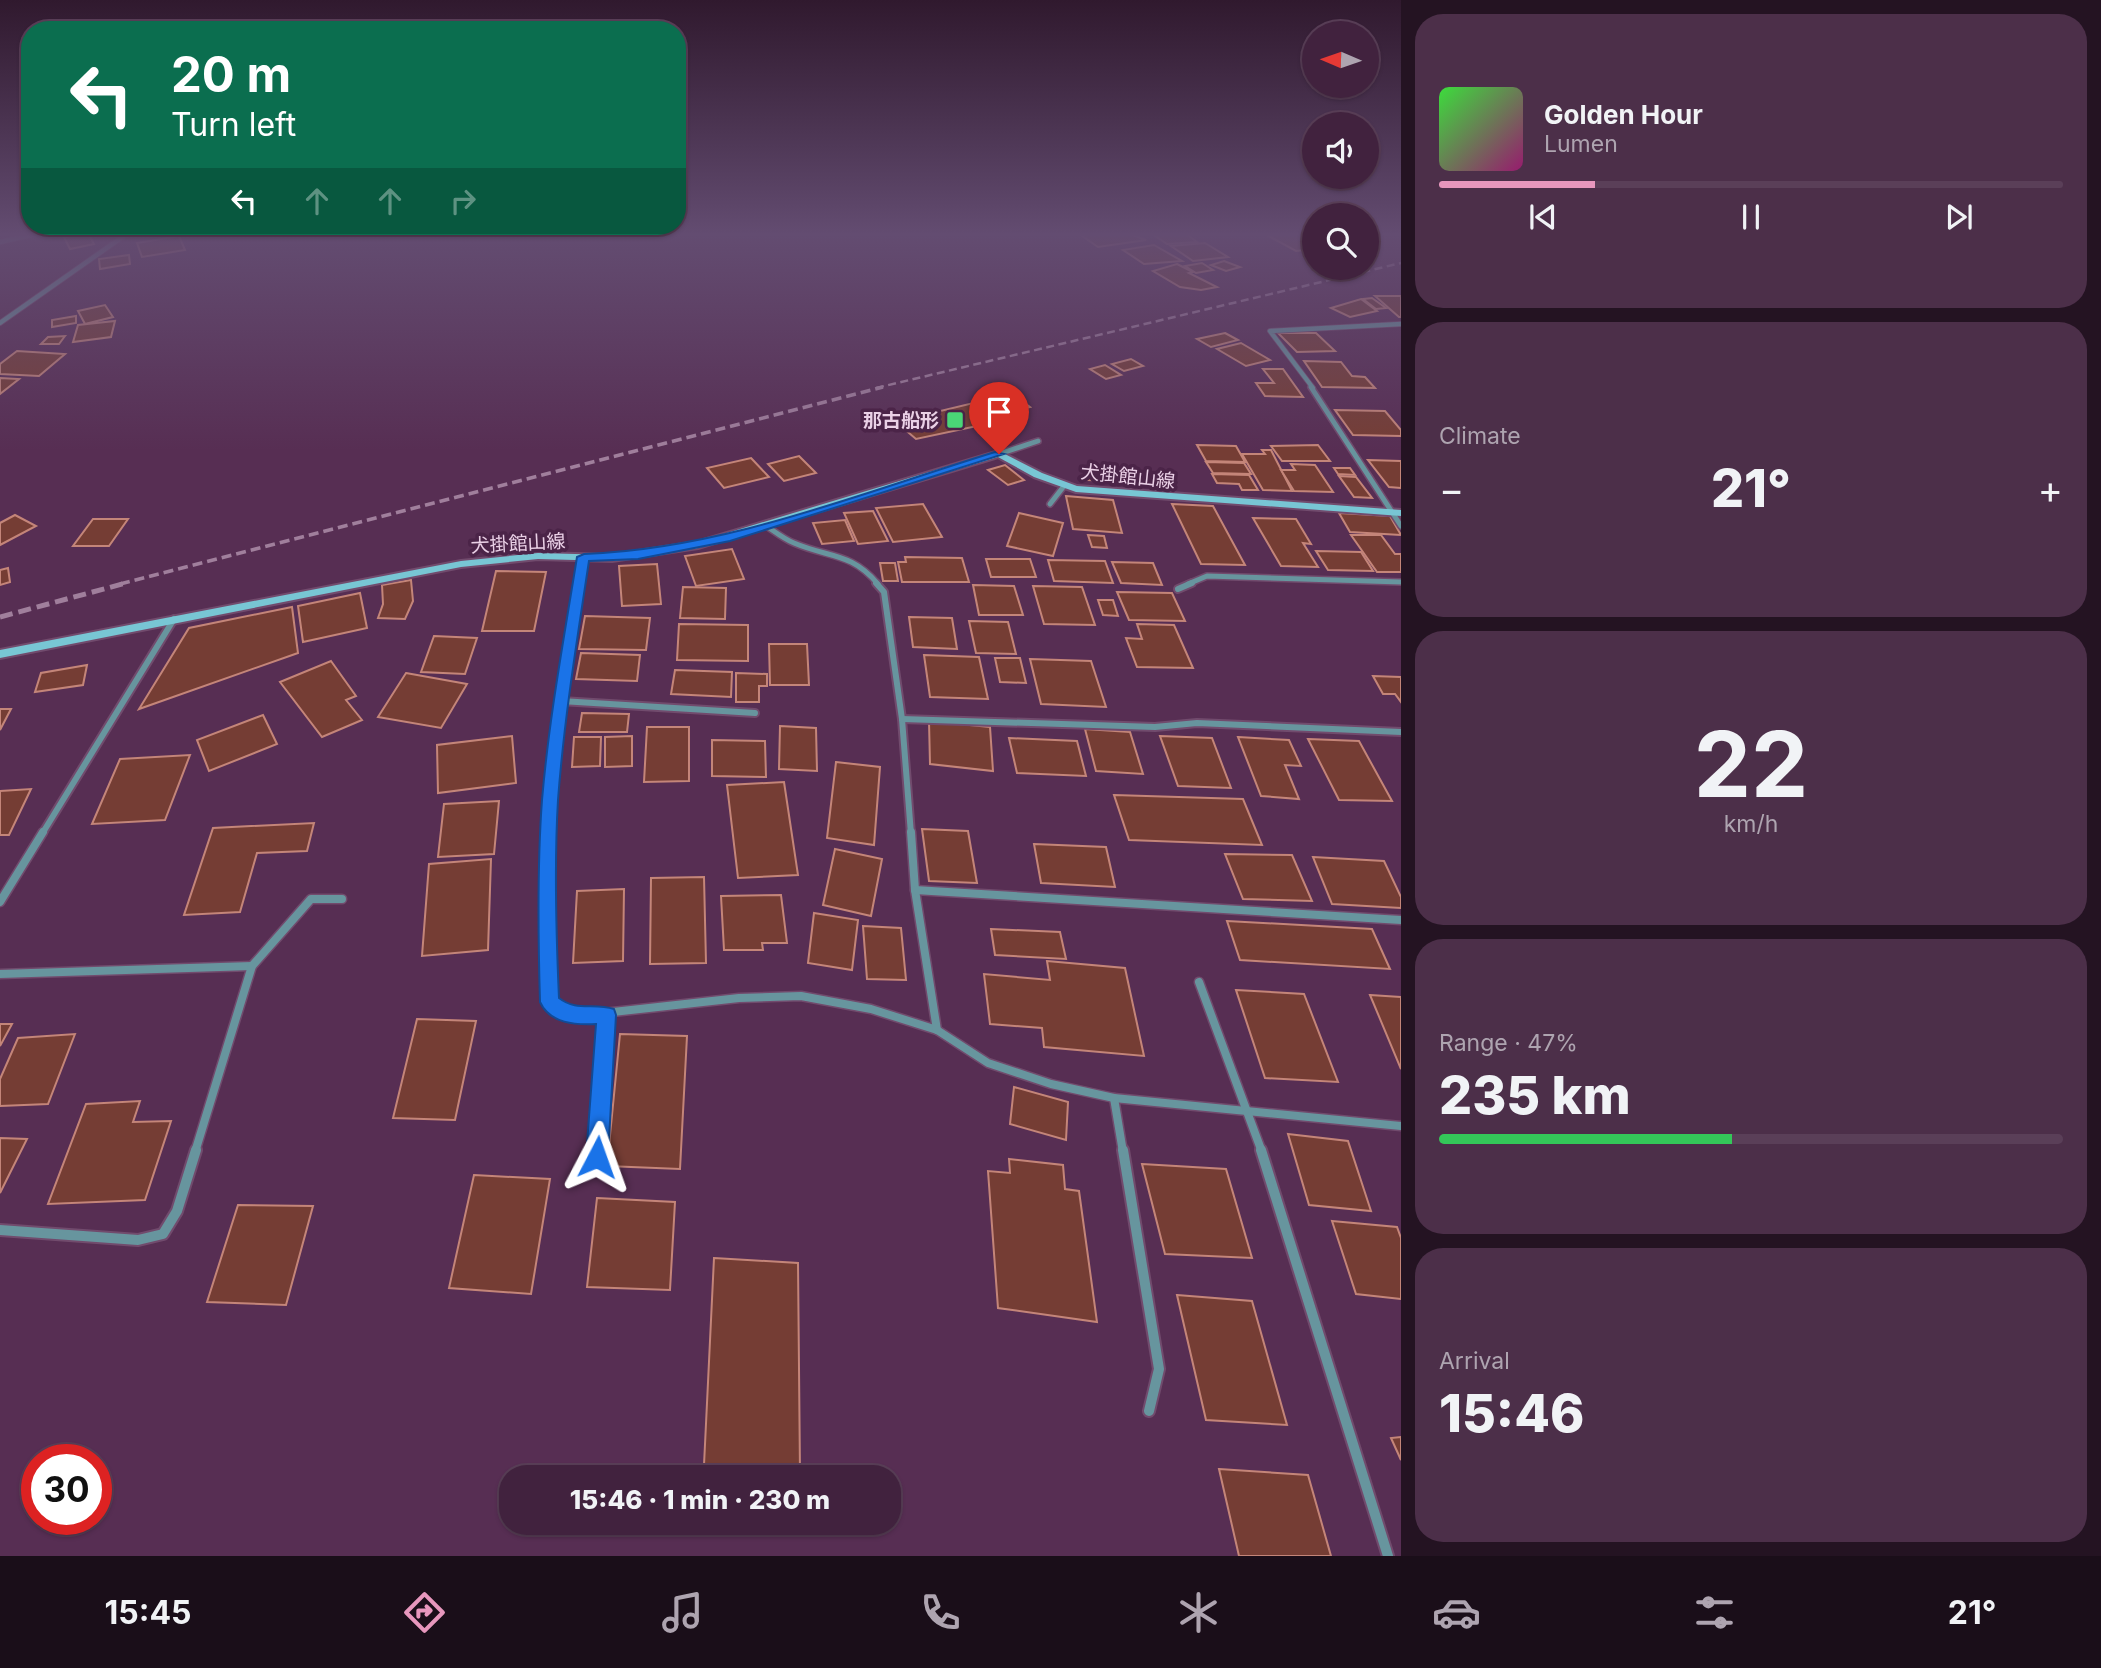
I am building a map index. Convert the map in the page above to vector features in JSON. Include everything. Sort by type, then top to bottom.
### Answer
[{"type":"main road","name":"犬掛館山線","points":[[0,653],[461,564],[538,556],[638,555],[725,539],[999,454],[1064,486],[1103,493],[1396,513]]},
{"type":"street","points":[[0,323],[25,306]]},
{"type":"street","points":[[1401,324],[1270,331],[1331,413],[1396,513],[1401,526]]},
{"type":"street","points":[[999,454],[1038,440]]},
{"type":"street","points":[[1050,503],[1064,486]]},
{"type":"street","points":[[765,525],[793,543],[846,557],[867,570],[884,592],[902,719],[915,890],[937,1030]]},
{"type":"street","points":[[584,557],[561,701],[550,800],[546,891],[549,1002],[561,1012],[577,1016],[607,1015],[701,1001],[801,996],[871,1009],[937,1030],[988,1063],[1051,1084],[1114,1098],[1401,1126]]},
{"type":"street","points":[[1178,589],[1208,576],[1401,582]]},
{"type":"street","points":[[0,902],[174,618]]},
{"type":"street","points":[[561,701],[755,713]]},
{"type":"street","points":[[902,719],[1155,727],[1197,723],[1401,732]]},
{"type":"street","points":[[915,890],[1401,920]]},
{"type":"street","points":[[0,1230],[138,1240],[163,1234],[177,1211],[252,966],[312,899],[342,899]]},
{"type":"street","points":[[0,974],[252,966]]},
{"type":"street","points":[[1199,982],[1249,1111],[1388,1556]]},
{"type":"street","points":[[597,1157],[607,1015]]},
{"type":"street","points":[[1114,1098],[1159,1368],[1149,1411]]},
{"type":"building","points":[[105,306],[113,317],[85,324],[78,311]]},
{"type":"building","points":[[1370,306],[1377,311],[1350,317],[1331,308]]},
{"type":"building","points":[[1372,306],[1386,308],[1376,309]]},
{"type":"building","points":[[1386,306],[1401,306],[1399,317]]},
{"type":"building","points":[[76,316],[76,323],[52,327],[52,320]]},
{"type":"building","points":[[115,321],[111,337],[73,342],[78,325]]},
{"type":"building","points":[[1225,333],[1238,340],[1211,347],[1197,339]]},
{"type":"building","points":[[1278,333],[1316,333],[1335,351],[1297,352]]},
{"type":"building","points":[[65,336],[59,344],[41,344],[48,337]]},
{"type":"building","points":[[1241,343],[1270,360],[1246,366],[1217,349]]},
{"type":"building","points":[[17,351],[65,354],[39,376],[0,374],[0,364]]},
{"type":"building","points":[[1131,359],[1143,366],[1124,371],[1112,364]]},
{"type":"building","points":[[1304,361],[1341,362],[1352,376],[1365,377],[1375,388],[1322,387]]},
{"type":"building","points":[[1105,365],[1121,375],[1106,379],[1090,369]]},
{"type":"building","points":[[1263,369],[1283,369],[1303,397],[1265,396],[1256,383],[1274,383]]},
{"type":"building","points":[[0,378],[19,379],[0,394]]},
{"type":"building","points":[[1014,395],[1030,407],[1010,412],[994,399]]},
{"type":"building","points":[[990,399],[1004,411],[987,415],[996,422],[916,439],[902,427],[917,424],[911,418]]},
{"type":"building","points":[[1335,410],[1385,411],[1401,430],[1401,436],[1353,435]]},
{"type":"building","points":[[1197,445],[1236,446],[1245,462],[1206,461]]},
{"type":"building","points":[[1318,445],[1330,461],[1282,461],[1271,446]]},
{"type":"building","points":[[1262,450],[1271,450],[1292,491],[1263,490],[1242,454],[1265,454]]},
{"type":"building","points":[[799,456],[816,473],[784,481],[768,464]]},
{"type":"building","points":[[751,458],[769,477],[724,488],[707,468]]},
{"type":"building","points":[[1368,460],[1401,461],[1401,488],[1389,487]]},
{"type":"building","points":[[1206,462],[1244,463],[1251,474],[1213,473]]},
{"type":"building","points":[[1291,464],[1315,465],[1333,492],[1294,491],[1281,470],[1295,470]]},
{"type":"building","points":[[1005,465],[1024,480],[1008,485],[988,470]]},
{"type":"building","points":[[1334,468],[1350,468],[1355,475],[1338,474]]},
{"type":"building","points":[[1084,469],[1108,470],[1113,481],[1088,480]]},
{"type":"building","points":[[1212,474],[1249,475],[1258,490],[1242,490],[1239,484],[1217,483]]},
{"type":"building","points":[[1339,476],[1356,477],[1372,498],[1354,497]]},
{"type":"building","points":[[1066,496],[1113,500],[1122,533],[1073,529]]},
{"type":"building","points":[[923,504],[942,537],[893,542],[876,508]]},
{"type":"building","points":[[1172,504],[1213,506],[1245,565],[1201,564]]},
{"type":"building","points":[[873,511],[888,541],[858,544],[844,513]]},
{"type":"building","points":[[1019,513],[1063,523],[1053,556],[1007,546]]},
{"type":"building","points":[[1339,513],[1390,516],[1401,535],[1350,532]]},
{"type":"building","points":[[15,515],[36,526],[0,545],[0,523]]},
{"type":"building","points":[[1253,518],[1296,519],[1311,544],[1303,543],[1318,567],[1281,566]]},
{"type":"building","points":[[93,519],[128,519],[109,546],[73,546]]},
{"type":"building","points":[[845,520],[854,541],[822,544],[813,523]]},
{"type":"building","points":[[1088,535],[1104,536],[1107,548],[1092,547]]},
{"type":"building","points":[[1351,535],[1381,535],[1395,554],[1401,554],[1401,572],[1377,572]]},
{"type":"building","points":[[732,549],[744,579],[696,586],[685,556]]},
{"type":"building","points":[[1316,551],[1361,552],[1373,571],[1328,570]]},
{"type":"building","points":[[905,557],[962,558],[969,582],[902,582],[898,562],[906,562]]},
{"type":"building","points":[[986,559],[1030,559],[1036,577],[991,577]]},
{"type":"building","points":[[1048,560],[1105,561],[1113,583],[1054,581]]},
{"type":"building","points":[[1112,562],[1153,563],[1162,585],[1121,583]]},
{"type":"building","points":[[880,563],[895,563],[898,581],[883,581]]},
{"type":"building","points":[[657,564],[661,604],[622,606],[619,566]]},
{"type":"building","points":[[8,568],[10,582],[0,585],[0,570]]},
{"type":"building","points":[[496,571],[546,572],[534,631],[482,631]]},
{"type":"building","points":[[411,580],[413,601],[405,619],[378,618],[383,604],[382,585]]},
{"type":"building","points":[[973,585],[1014,586],[1023,615],[979,615]]},
{"type":"building","points":[[1033,586],[1082,587],[1095,625],[1044,624]]},
{"type":"building","points":[[683,587],[726,588],[725,619],[680,618]]},
{"type":"building","points":[[1117,592],[1172,593],[1185,621],[1129,620]]},
{"type":"building","points":[[360,593],[367,628],[303,642],[298,606]]},
{"type":"building","points":[[1098,600],[1113,600],[1118,616],[1103,615]]},
{"type":"building","points":[[292,607],[298,653],[139,709],[189,628]]},
{"type":"building","points":[[585,616],[650,618],[646,650],[579,649]]},
{"type":"building","points":[[909,617],[952,618],[957,649],[913,647]]},
{"type":"building","points":[[969,621],[1008,622],[1016,654],[976,653]]},
{"type":"building","points":[[679,624],[748,625],[748,661],[677,660]]},
{"type":"building","points":[[1137,624],[1174,625],[1193,668],[1137,667],[1126,638],[1142,639]]},
{"type":"building","points":[[434,636],[477,638],[465,674],[421,672]]},
{"type":"building","points":[[769,644],[807,644],[809,685],[770,685]]},
{"type":"building","points":[[581,653],[640,655],[637,681],[576,679]]},
{"type":"building","points":[[924,655],[979,657],[988,699],[930,697]]},
{"type":"building","points":[[995,658],[1020,658],[1026,683],[1000,682]]},
{"type":"building","points":[[1030,659],[1091,661],[1106,707],[1041,704]]},
{"type":"building","points":[[331,661],[356,696],[346,700],[362,720],[322,737],[280,682]]},
{"type":"building","points":[[87,665],[83,685],[35,692],[41,673]]},
{"type":"building","points":[[675,670],[732,672],[731,697],[671,694]]},
{"type":"building","points":[[406,673],[467,684],[441,728],[378,717]]},
{"type":"building","points":[[736,673],[767,674],[767,686],[759,686],[759,702],[736,702]]},
{"type":"building","points":[[1373,676],[1401,677],[1401,702],[1395,694],[1383,694]]},
{"type":"building","points":[[0,709],[11,709],[0,730]]},
{"type":"building","points":[[582,713],[629,714],[627,732],[579,732]]},
{"type":"building","points":[[263,715],[277,744],[209,771],[197,740]]},
{"type":"building","points":[[929,721],[990,727],[993,771],[930,764]]},
{"type":"building","points":[[780,726],[816,728],[817,771],[779,769]]},
{"type":"building","points":[[647,727],[689,727],[689,781],[644,782]]},
{"type":"building","points":[[1085,729],[1130,732],[1143,774],[1096,771]]},
{"type":"building","points":[[512,736],[516,783],[438,793],[437,745]]},
{"type":"building","points":[[632,736],[632,766],[605,767],[605,737]]},
{"type":"building","points":[[1160,736],[1212,738],[1231,788],[1178,786]]},
{"type":"building","points":[[574,737],[601,737],[600,766],[572,767]]},
{"type":"building","points":[[1238,737],[1289,740],[1301,766],[1285,765],[1299,799],[1261,796]]},
{"type":"building","points":[[1009,738],[1077,741],[1086,776],[1017,773]]},
{"type":"building","points":[[1308,739],[1359,741],[1392,801],[1339,800]]},
{"type":"building","points":[[712,740],[765,741],[766,777],[712,776]]},
{"type":"building","points":[[190,755],[165,820],[92,824],[120,759]]},
{"type":"building","points":[[836,762],[880,767],[874,845],[827,838]]},
{"type":"building","points":[[784,782],[798,875],[738,878],[727,785]]},
{"type":"building","points":[[31,789],[9,835],[0,835],[0,791]]},
{"type":"building","points":[[1114,795],[1243,799],[1262,845],[1129,840]]},
{"type":"building","points":[[499,801],[494,854],[438,857],[444,804]]},
{"type":"building","points":[[314,823],[307,851],[257,853],[240,912],[184,915],[213,828]]},
{"type":"building","points":[[922,829],[968,831],[977,883],[929,881]]},
{"type":"building","points":[[1034,844],[1106,847],[1115,887],[1041,883]]},
{"type":"building","points":[[835,849],[882,859],[871,916],[823,905]]},
{"type":"building","points":[[1225,854],[1292,855],[1312,901],[1243,899]]},
{"type":"building","points":[[1313,857],[1384,861],[1401,897],[1401,908],[1332,904]]},
{"type":"building","points":[[491,859],[488,950],[422,956],[429,864]]},
{"type":"building","points":[[704,877],[706,963],[650,964],[651,878]]},
{"type":"building","points":[[624,889],[623,961],[573,963],[577,891]]},
{"type":"building","points":[[781,895],[787,943],[762,943],[763,950],[724,950],[721,896]]},
{"type":"building","points":[[814,913],[858,920],[852,970],[808,963]]},
{"type":"building","points":[[1227,921],[1372,929],[1390,969],[1240,960]]},
{"type":"building","points":[[863,926],[901,928],[906,980],[867,979]]},
{"type":"building","points":[[991,929],[1060,932],[1066,959],[995,955]]},
{"type":"building","points":[[1047,961],[1125,968],[1144,1056],[1044,1047],[1042,1028],[990,1024],[984,974],[1050,980]]},
{"type":"building","points":[[1236,990],[1304,994],[1338,1082],[1265,1078]]},
{"type":"building","points":[[1370,995],[1401,997],[1401,1069]]},
{"type":"building","points":[[417,1019],[476,1021],[455,1120],[393,1118]]},
{"type":"building","points":[[0,1024],[12,1024],[0,1046]]},
{"type":"building","points":[[75,1034],[48,1104],[0,1106],[0,1079],[18,1038]]},
{"type":"building","points":[[620,1034],[687,1036],[680,1169],[607,1166]]},
{"type":"building","points":[[1014,1087],[1068,1102],[1066,1140],[1010,1124]]},
{"type":"building","points":[[140,1101],[133,1122],[171,1121],[145,1200],[48,1204],[86,1104]]},
{"type":"building","points":[[1288,1134],[1348,1141],[1371,1211],[1309,1205]]},
{"type":"building","points":[[0,1138],[27,1139],[0,1193]]},
{"type":"building","points":[[1009,1159],[1063,1165],[1065,1189],[1079,1191],[1097,1322],[998,1308],[988,1171],[1010,1173]]},
{"type":"building","points":[[1142,1164],[1226,1169],[1252,1258],[1165,1254]]},
{"type":"building","points":[[474,1175],[550,1179],[531,1294],[449,1288]]},
{"type":"building","points":[[597,1198],[675,1202],[670,1290],[587,1287]]},
{"type":"building","points":[[238,1205],[313,1206],[286,1305],[207,1302]]},
{"type":"building","points":[[1332,1221],[1397,1227],[1401,1238],[1401,1299],[1356,1294]]},
{"type":"building","points":[[714,1258],[798,1263],[800,1465],[704,1465]]},
{"type":"building","points":[[1177,1295],[1252,1301],[1287,1425],[1206,1420]]},
{"type":"building","points":[[1401,1437],[1401,1460],[1391,1438]]},
{"type":"building","points":[[1219,1469],[1308,1475],[1331,1556],[1239,1556]]},
{"type":"railway","points":[[876,388],[1222,306]]},
{"type":"railway","points":[[120,584],[883,387]]},
{"type":"railway","points":[[0,617],[126,583]]},
{"type":"place","name":"那古船形","points":[[955,420]]},
{"type":"route","points":[[597,1157],[607,1015],[577,1016],[561,1012],[549,1002],[546,891],[550,800],[561,701],[584,557],[638,555],[725,539],[999,454]]}]
